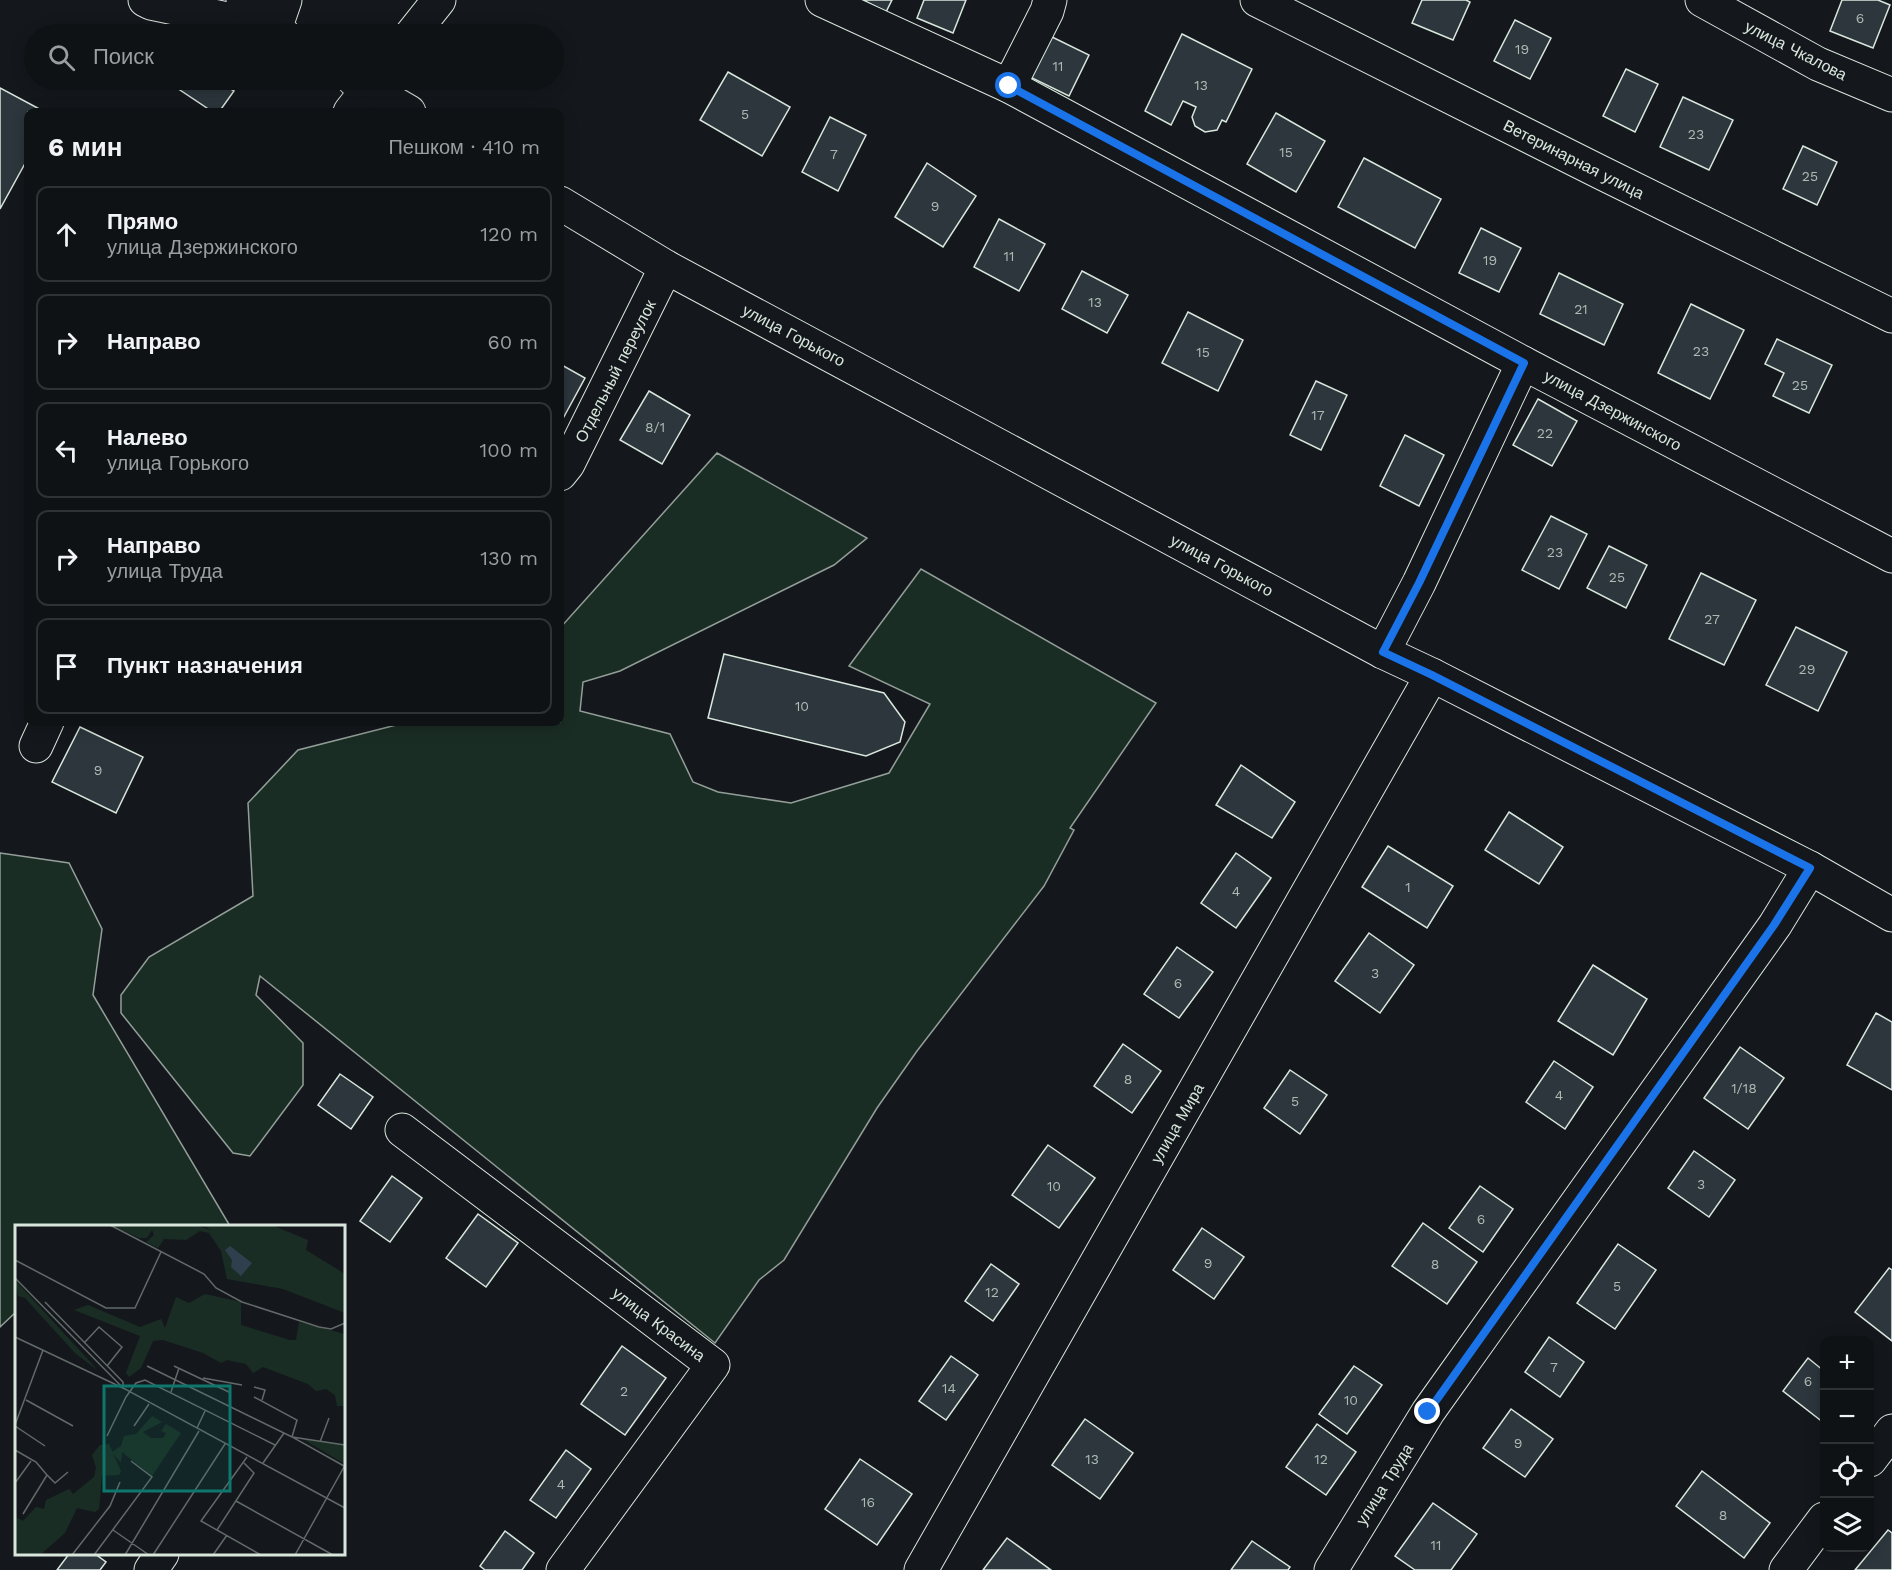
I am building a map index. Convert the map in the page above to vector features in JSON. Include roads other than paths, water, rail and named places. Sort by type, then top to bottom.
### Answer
[{"type":"street","points":[[145,0],[150,3],[281,21]]},
{"type":"street","points":[[243,0],[281,21]]},
{"type":"street","points":[[420,24],[439,0]]},
{"type":"street","name":"улица Дзержинского","points":[[822,0],[1009,86],[1524,363],[1892,556]]},
{"type":"street","points":[[1009,86],[1047,11],[1050,0]]},
{"type":"street","name":"Ветеринарная улица","points":[[1257,0],[1892,315]]},
{"type":"street","name":"улица Чкалова","points":[[1702,0],[1818,64],[1892,96]]},
{"type":"street","points":[[362,90],[400,108]]},
{"type":"street","name":"улица Горького","points":[[564,205],[666,267],[1383,652],[1810,868],[1892,915]]},
{"type":"street","name":"Отдельный переулок","points":[[564,469],[666,267]]},
{"type":"street","points":[[1383,652],[1419,583],[1524,363]]},
{"type":"street","name":"улица Мира","points":[[921,1570],[1432,675]]},
{"type":"street","name":"улица Труда","points":[[1331,1570],[1428,1412],[1774,925],[1810,868]]},
{"type":"street","name":"улица Красина","points":[[402,1130],[713,1365],[563,1570]]},
{"type":"street","points":[[1874,1454],[1892,1431]]},
{"type":"street","points":[[1786,1570],[1820,1524]]},
{"type":"street","points":[[151,1570],[161,1555]]}]
